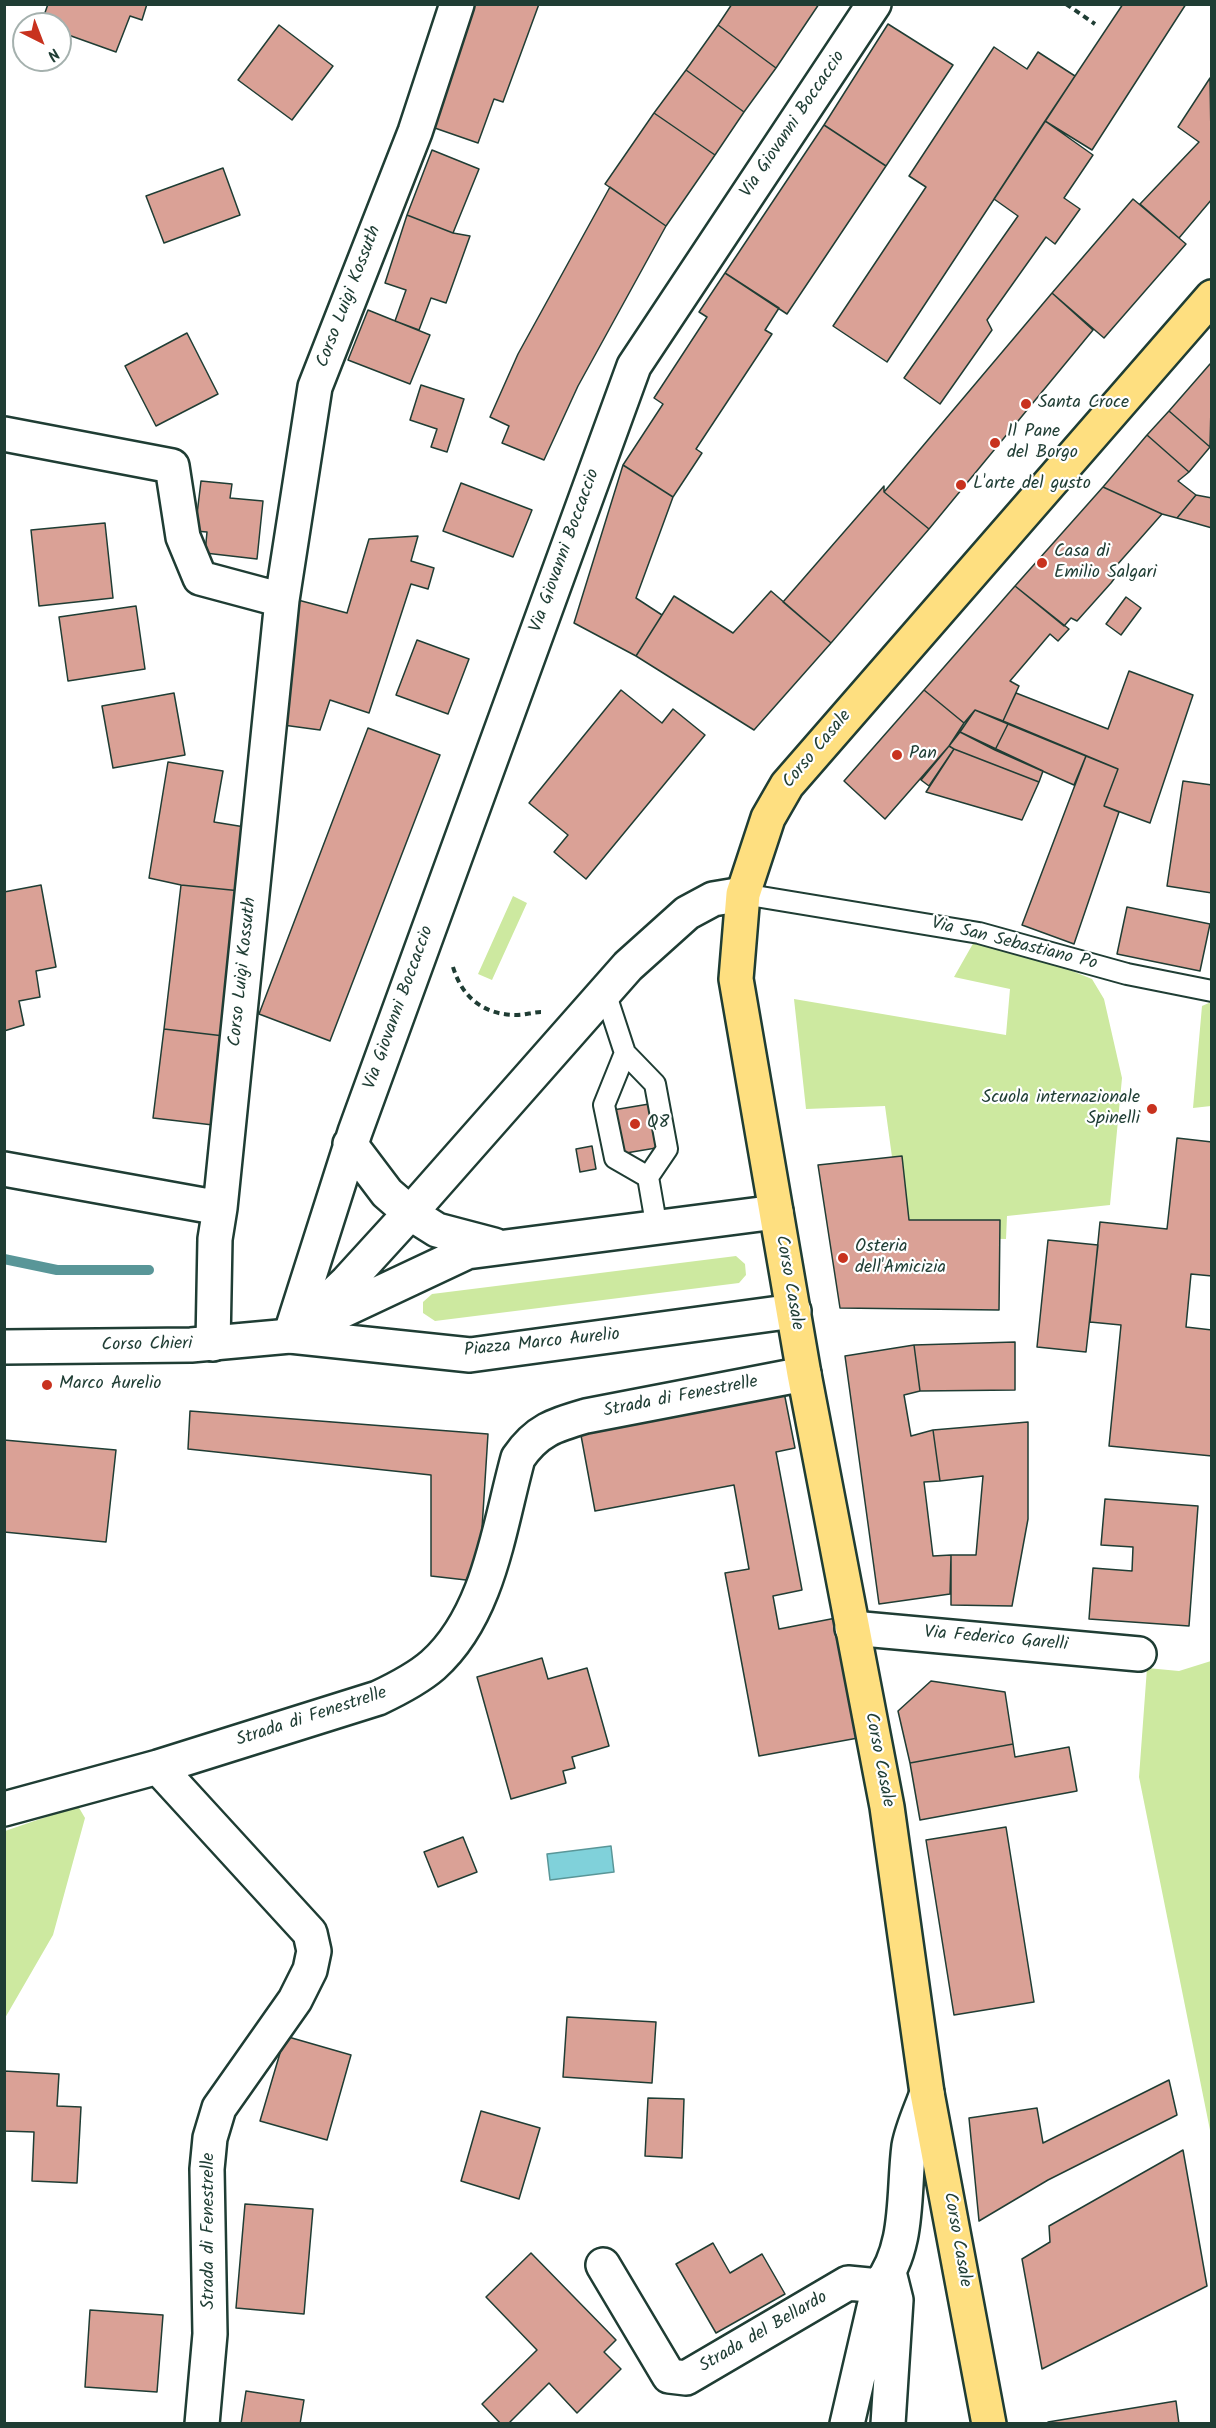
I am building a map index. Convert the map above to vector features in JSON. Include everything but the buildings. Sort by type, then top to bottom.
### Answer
[{"type":"main road","name":"Corso Casale","points":[[989,2424],[927,2093],[887,1807],[804,1374],[736,980],[743,894],[768,818],[787,785],[1212,297]]},
{"type":"street","name":"Corso Luigi Kossuth","points":[[213,1344],[215,1239],[282,600],[315,387],[415,132],[458,4]]},
{"type":"street","name":"Via Giovanni Boccaccio","points":[[290,1336],[350,1144],[634,366],[874,4]]},
{"type":"street","points":[[4,434],[172,466],[183,537],[200,578],[282,600]]},
{"type":"street","points":[[290,1336],[347,1282],[410,1214],[628,966],[687,913],[713,899],[743,894]]},
{"type":"street","points":[[350,1144],[387,1193],[410,1214],[437,1230],[499,1246]]},
{"type":"street","points":[[4,1169],[220,1208]]},
{"type":"street","points":[[290,1336],[466,1252],[776,1212]]},
{"type":"street","name":"Piazza Marco Aurelio","points":[[290,1336],[470,1355],[794,1311]]},
{"type":"street","name":"Corso Chieri","points":[[4,1347],[213,1344],[290,1336]]},
{"type":"street","name":"Strada di Fenestrelle","points":[[4,1809],[158,1767],[378,1698],[403,1686],[433,1664],[457,1637],[483,1587],[518,1458],[530,1441],[553,1425],[586,1416],[804,1374]]},
{"type":"street","name":"Via Federico Garelli","points":[[852,1628],[1139,1654]]},
{"type":"street","name":"Strada di Fenestrelle","points":[[158,1767],[310,1933],[314,1951],[310,1970],[295,2000],[219,2108],[210,2138],[207,2169],[210,2334],[202,2424]]},
{"type":"street","points":[[848,2424],[884,2279],[903,2227],[910,2144],[927,2093]]},
{"type":"street","name":"Strada del Bellardo","points":[[603,2265],[669,2376],[686,2378],[848,2283],[884,2279]]},
{"type":"street","points":[[884,2279],[896,2300],[888,2424]]},
{"type":"lane","name":"Via San Sebastiano Po","points":[[743,894],[979,933],[1127,974],[1212,991]]},
{"type":"lane","points":[[597,1001],[625,1053],[655,1084],[668,1149],[648,1177],[657,1229]]},
{"type":"lane","points":[[625,1053],[604,1105],[615,1158],[648,1177]]},
{"type":"path","points":[[1066,4],[1095,24]]},
{"type":"path","points":[[432,918],[450,957],[458,984],[474,1004],[494,1012],[518,1015],[597,1001]]},
{"type":"green space","points":[[513,896],[527,903],[492,980],[478,974]]},
{"type":"green space","points":[[979,933],[1092,979],[1104,999],[1122,1078],[1110,1205],[1007,1216],[1006,1239],[903,1237],[885,1106],[806,1109],[794,999],[1006,1035],[1010,989],[954,977]]},
{"type":"green space","points":[[1211,1002],[1211,1106],[1193,1108],[1202,1006]]},
{"type":"green space","points":[[736,1256],[745,1264],[746,1275],[739,1283],[435,1321],[423,1313],[423,1302],[432,1294]]},
{"type":"green space","points":[[1212,1661],[1211,2135],[1139,1777],[1147,1668],[1179,1671]]},
{"type":"green space","points":[[78,1806],[85,1818],[53,1935],[5,2018],[5,1831]]},
{"type":"water","points":[[611,1846],[614,1872],[550,1880],[547,1854]]},
{"type":"waterway","points":[[4,1259],[57,1270],[149,1270]]},
{"type":"place","name":"Santa Croce","points":[[1026,404]]},
{"type":"place","name":"Il Pane del Borgo","points":[[995,443]]},
{"type":"place","name":"L'arte del gusto","points":[[961,485]]},
{"type":"place","name":"Casa di Emilio Salgari","points":[[1042,563]]},
{"type":"place","name":"Pan","points":[[897,755]]},
{"type":"place","name":"Scuola internazionale Spinelli","points":[[1152,1109]]},
{"type":"place","name":"Q8","points":[[635,1124]]},
{"type":"place","name":"Osteria dell'Amicizia","points":[[843,1258]]},
{"type":"place","name":"Marco Aurelio","points":[[47,1385]]}]
